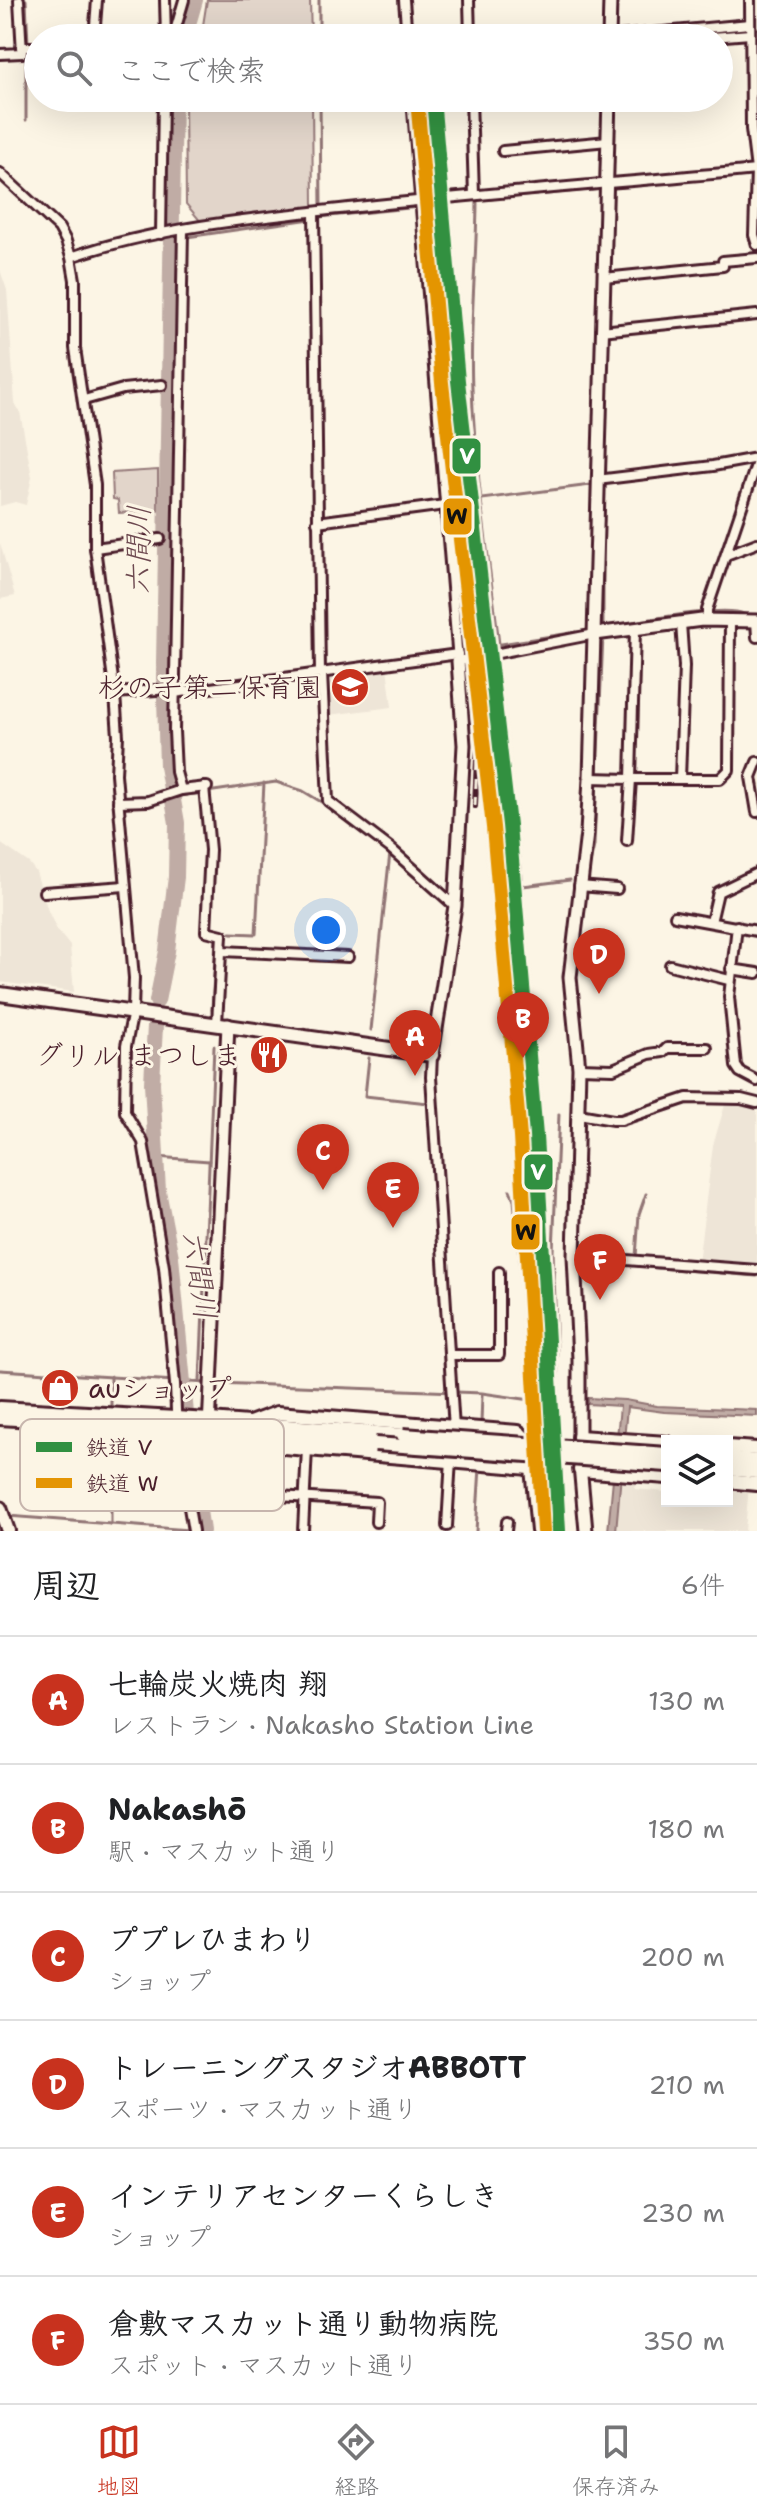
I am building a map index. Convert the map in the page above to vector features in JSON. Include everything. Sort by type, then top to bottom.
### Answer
[{"type":"main road","points":[[0,994],[432,1055]]},
{"type":"main road","points":[[0,1408],[95,1419]]},
{"type":"main road","points":[[261,1419],[277,1413],[522,1434],[530,1468],[284,1447]]},
{"type":"main road","points":[[0,1418],[37,1419]]},
{"type":"main road","points":[[284,1426],[661,1454]]},
{"type":"main road","points":[[284,1436],[661,1465]]},
{"type":"main road","points":[[579,1437],[661,1443]]},
{"type":"main road","points":[[733,1451],[756,1466]]},
{"type":"main road","points":[[733,1460],[756,1466]]},
{"type":"main road","points":[[733,1468],[756,1466]]},
{"type":"main road","points":[[733,1478],[756,1466]]},
{"type":"main road","points":[[580,1470],[661,1477]]},
{"type":"street","points":[[19,0],[24,24]]},
{"type":"street","points":[[95,24],[97,0]]},
{"type":"street","points":[[165,0],[166,24]]},
{"type":"street","points":[[177,24],[184,0]]},
{"type":"street","points":[[404,0],[406,24]]},
{"type":"street","points":[[469,0],[470,24]]},
{"type":"street","points":[[610,0],[611,24]]},
{"type":"street","points":[[750,0],[751,129],[756,170],[754,235],[757,245]]},
{"type":"street","points":[[0,54],[24,51]]},
{"type":"street","points":[[163,112],[163,234]]},
{"type":"street","points":[[413,112],[464,745],[455,906],[431,1077],[454,1427],[447,1526]]},
{"type":"street","points":[[472,112],[477,195]]},
{"type":"street","points":[[586,1531],[580,1470],[574,1256],[579,1068],[570,977],[579,886],[595,778],[600,481],[608,277],[609,112]]},
{"type":"street","points":[[503,151],[608,141]]},
{"type":"street","points":[[71,257],[163,234],[182,234],[317,214],[477,195],[756,170]]},
{"type":"street","points":[[0,173],[59,228],[71,257],[75,280],[75,348],[95,485],[95,548],[115,693],[118,802],[134,978],[133,1011],[126,1046],[125,1112],[143,1142],[164,1267],[178,1419]]},
{"type":"street","points":[[317,214],[322,671],[328,801],[390,848],[455,906]]},
{"type":"street","points":[[180,790],[176,772],[174,690],[182,234]]},
{"type":"street","points":[[608,277],[723,266],[723,261],[757,258]]},
{"type":"street","points":[[606,331],[757,315]]},
{"type":"street","points":[[84,400],[123,389],[162,385]]},
{"type":"street","points":[[600,481],[757,460],[707,615]]},
{"type":"street","points":[[320,522],[445,505]]},
{"type":"street","points":[[95,548],[160,539]]},
{"type":"street","points":[[726,555],[757,543]]},
{"type":"street","points":[[174,690],[458,653],[497,653],[599,631],[681,623],[707,615],[730,621],[756,621],[757,636]]},
{"type":"street","points":[[595,778],[720,779],[729,770],[730,621]]},
{"type":"street","points":[[680,779],[684,666],[681,623]]},
{"type":"street","points":[[627,841],[635,629]]},
{"type":"street","points":[[115,693],[157,690]]},
{"type":"street","points":[[757,762],[751,777],[757,812]]},
{"type":"street","points":[[118,802],[148,801],[180,790],[206,790],[210,850],[206,931],[222,935],[210,1419]]},
{"type":"street","points":[[711,922],[718,892],[757,873]]},
{"type":"street","points":[[44,892],[125,886]]},
{"type":"street","points":[[579,886],[617,889]]},
{"type":"street","points":[[675,916],[757,931]]},
{"type":"street","points":[[737,926],[729,980],[736,1066],[740,1072],[757,1081]]},
{"type":"street","points":[[222,951],[348,957]]},
{"type":"street","points":[[670,965],[729,980]]},
{"type":"street","points":[[731,969],[757,973]]},
{"type":"street","points":[[579,1068],[613,1069],[667,1048],[707,1048]]},
{"type":"street","points":[[579,1114],[621,1120],[687,1098],[741,1099],[757,1103]]},
{"type":"street","points":[[574,1256],[757,1270]]},
{"type":"street","points":[[450,1355],[499,1355],[499,1272]]},
{"type":"street","points":[[303,1531],[307,1448]]},
{"type":"street","points":[[530,1468],[536,1531]]},
{"type":"street","points":[[284,1496],[377,1502],[376,1522]]},
{"type":"street","points":[[190,1511],[193,1531]]},
{"type":"shaded area","points":[[207,0],[310,0],[311,24],[203,24]]},
{"type":"shaded area","points":[[185,112],[312,112],[313,208],[201,222],[186,204]]},
{"type":"shaded area","points":[[0,270],[7,290],[15,403],[20,412],[32,477],[26,505],[15,502],[0,506]]},
{"type":"shaded area","points":[[158,470],[158,511],[119,513],[118,500],[113,499],[112,473]]},
{"type":"shaded area","points":[[0,543],[15,596],[0,599]]},
{"type":"shaded area","points":[[387,667],[392,707],[329,715],[326,675]]},
{"type":"shaded area","points":[[0,843],[29,863],[36,872],[48,911],[57,930],[70,946],[74,992],[0,982]]},
{"type":"shaded area","points":[[729,1101],[757,1105],[757,1268],[698,1263],[713,1145]]},
{"type":"shaded area","points":[[588,1398],[657,1406],[757,1410],[757,1416],[664,1412],[627,1407],[616,1531],[608,1531],[620,1406],[588,1404]]},
{"type":"shaded area","points":[[622,1475],[636,1476],[635,1489],[661,1491],[661,1507],[733,1507],[733,1483],[749,1485],[745,1531],[616,1531]]},
{"type":"waterway","points":[[26,0],[27,24]]},
{"type":"waterway","points":[[169,0],[170,24]]},
{"type":"waterway","name":"六間川","points":[[188,24],[195,0]]},
{"type":"waterway","points":[[319,0],[319,24]]},
{"type":"waterway","points":[[409,0],[411,24]]},
{"type":"waterway","points":[[473,0],[474,24]]},
{"type":"waterway","points":[[733,30],[757,28]]},
{"type":"waterway","points":[[754,40],[756,138]]},
{"type":"waterway","points":[[26,112],[26,120]]},
{"type":"waterway","name":"六間川","points":[[157,1001],[176,877],[177,823],[167,766],[164,664],[174,112]]},
{"type":"waterway","points":[[320,112],[321,210]]},
{"type":"waterway","points":[[418,112],[466,648],[485,647]]},
{"type":"waterway","points":[[613,146],[613,171]]},
{"type":"waterway","points":[[611,188],[750,175]]},
{"type":"waterway","points":[[609,286],[613,186]]},
{"type":"waterway","points":[[446,203],[600,189]]},
{"type":"waterway","points":[[477,198],[472,388],[479,484],[499,644]]},
{"type":"waterway","points":[[319,217],[419,207]]},
{"type":"waterway","points":[[319,218],[320,362]]},
{"type":"waterway","points":[[173,239],[311,219]]},
{"type":"waterway","points":[[482,499],[747,465]]},
{"type":"waterway","points":[[603,510],[603,627],[718,611],[744,614]]},
{"type":"waterway","points":[[323,577],[325,670]]},
{"type":"waterway","points":[[495,645],[590,630]]},
{"type":"waterway","points":[[588,872],[594,846],[603,636]]},
{"type":"waterway","points":[[496,645],[523,886],[570,880]]},
{"type":"waterway","points":[[324,668],[466,648]]},
{"type":"waterway","points":[[165,689],[316,669]]},
{"type":"waterway","points":[[330,769],[332,801]]},
{"type":"waterway","points":[[173,797],[276,782],[303,791],[333,809]]},
{"type":"waterway","points":[[231,933],[256,934],[264,783]]},
{"type":"waterway","points":[[371,1030],[390,853]]},
{"type":"waterway","points":[[212,1010],[216,939]]},
{"type":"waterway","name":"六間川","points":[[155,1026],[152,1083],[158,1191],[171,1257],[187,1419]]},
{"type":"waterway","points":[[200,1381],[214,1046]]},
{"type":"waterway","points":[[369,1058],[365,1096],[428,1103]]},
{"type":"waterway","points":[[510,1190],[514,1200],[531,1400],[559,1401],[553,1251],[559,1114]]},
{"type":"waterway","points":[[156,1157],[209,1161]]},
{"type":"waterway","points":[[636,1257],[639,1214],[646,1194]]},
{"type":"waterway","points":[[636,1264],[757,1276]]},
{"type":"waterway","points":[[0,1370],[207,1383]]},
{"type":"waterway","points":[[111,1376],[111,1412]]},
{"type":"waterway","points":[[215,1383],[482,1393],[531,1400],[535,1440]]},
{"type":"waterway","points":[[481,1423],[482,1395]]},
{"type":"waterway","points":[[537,1459],[544,1531]]},
{"type":"waterway","points":[[476,1531],[480,1467]]},
{"type":"waterway","points":[[111,1511],[111,1524]]},
{"type":"waterway","name":"六間川","points":[[199,1511],[202,1531]]},
{"type":"waterway","points":[[8,1516],[189,1530]]},
{"type":"waterway","name":"六間川","points":[[197,1529],[202,1528]]},
{"type":"railway","points":[[475,806],[480,688]]},
{"type":"rail line","name":"W","points":[[418,112],[442,383],[493,827],[520,1137],[543,1531]]},
{"type":"rail line","name":"V","points":[[434,112],[458,381],[509,825],[536,1136],[559,1531]]},
{"type":"place","name":"杉の子第二保育園","points":[[350,687]]},
{"type":"place","name":"トレーニングスタジオABBOTT","points":[[599,994]]},
{"type":"place","name":"グリル まつしま","points":[[269,1055]]},
{"type":"place","name":"Nakashō","points":[[523,1058]]},
{"type":"place","name":"七輪炭火焼肉 翔","points":[[415,1076]]},
{"type":"place","name":"ププレひまわり","points":[[323,1190]]},
{"type":"place","name":"インテリアセンターくらしき","points":[[393,1228]]},
{"type":"place","name":"倉敷マスカット通り動物病院","points":[[600,1300]]},
{"type":"place","name":"auショップ","points":[[60,1388]]}]
